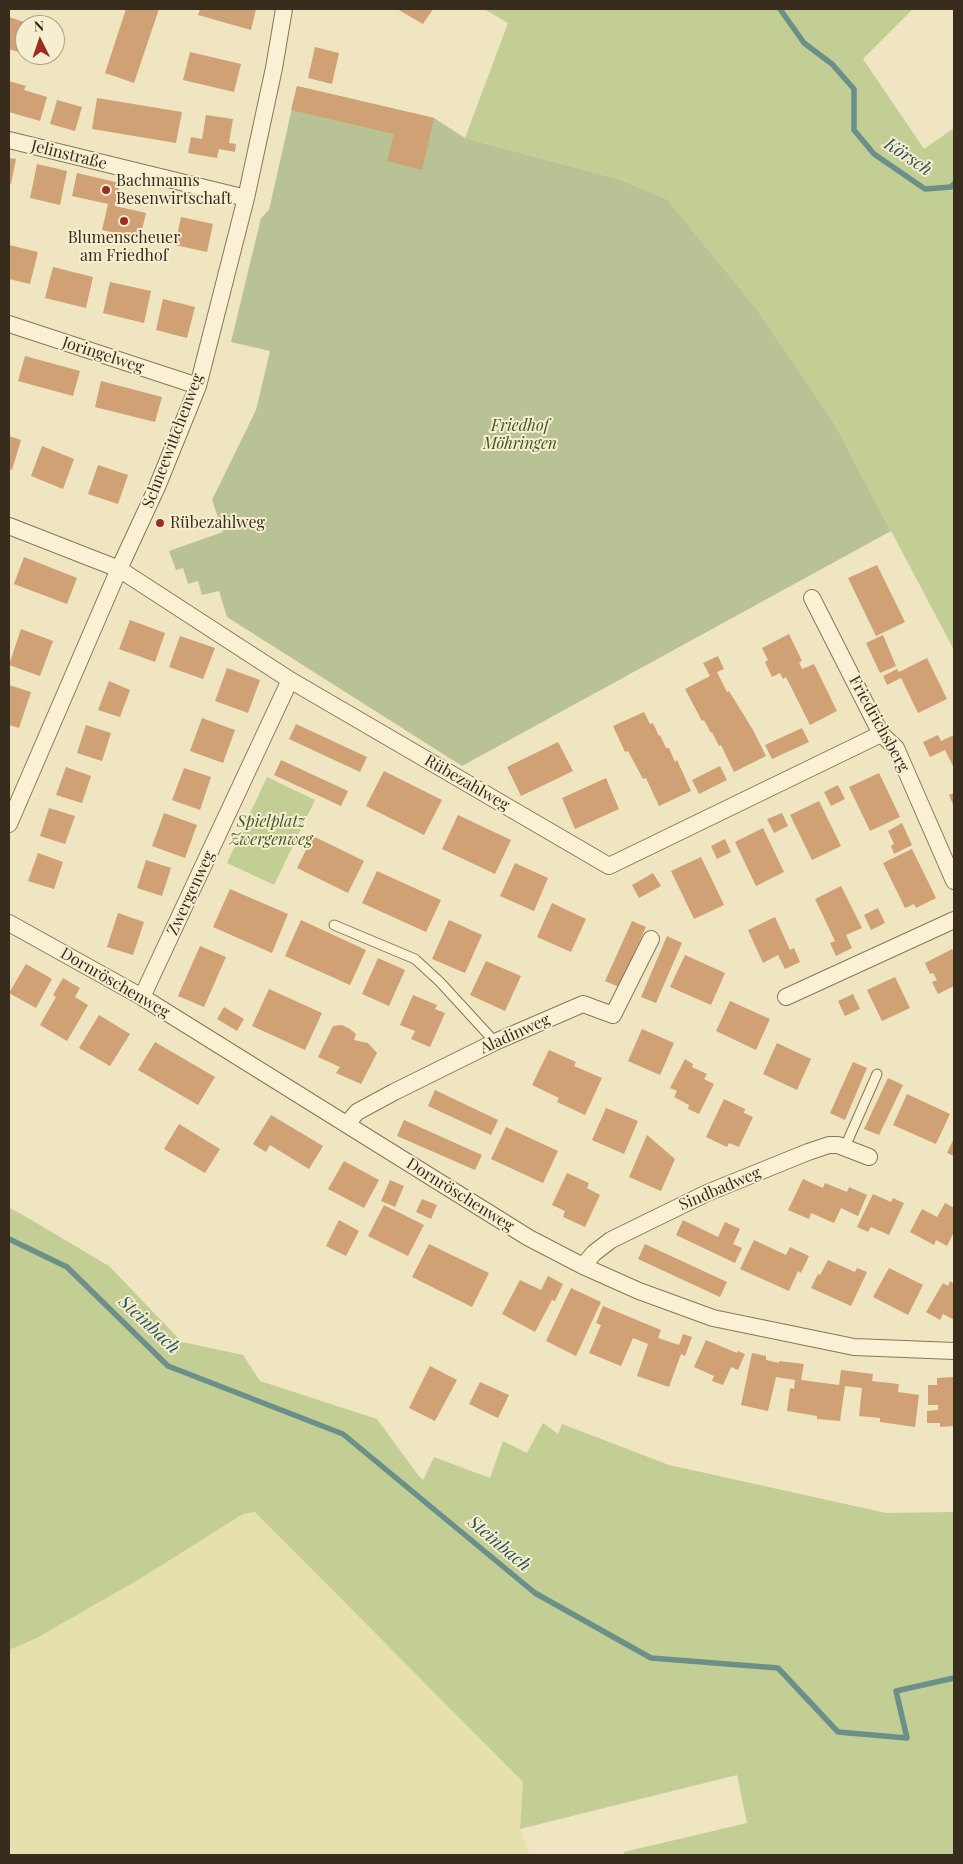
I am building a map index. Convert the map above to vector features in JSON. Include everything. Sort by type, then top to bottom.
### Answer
[{"type":"street","name":"Schneewittchenweg","points":[[9,824],[119,569],[157,487],[198,386],[246,198],[274,68],[284,9]]},
{"type":"street","name":"Jelinstraße","points":[[9,140],[246,198]]},
{"type":"street","name":"Joringelweg","points":[[9,324],[198,386]]},
{"type":"street","name":"Rübezahlweg","points":[[9,526],[119,569],[290,680],[610,866],[881,734]]},
{"type":"street","name":"Friedrichsberg","points":[[812,598],[881,734],[896,748],[954,881]]},
{"type":"street","name":"Zwergenweg","points":[[142,997],[290,680]]},
{"type":"street","points":[[786,997],[954,920]]},
{"type":"street","name":"Dornröschenweg","points":[[9,924],[142,997],[529,1238],[583,1266],[639,1291],[713,1318],[854,1347],[954,1351]]},
{"type":"street","name":"Aladinweg","points":[[347,1124],[357,1112],[495,1042],[583,1004],[613,1015],[651,939]]},
{"type":"street","name":"Sindbadweg","points":[[583,1266],[594,1253],[611,1240],[707,1193],[829,1145],[845,1147],[869,1157]]},
{"type":"lane","points":[[334,925],[415,959],[440,982],[495,1042]]},
{"type":"lane","points":[[845,1147],[877,1074]]},
{"type":"shaded area","points":[[255,1512],[523,1782],[520,1829],[530,1855],[9,1855],[9,1650],[35,1639],[143,1577],[243,1514]]},
{"type":"green space","points":[[484,9],[913,9],[863,59],[924,149],[954,128],[954,650],[833,421],[755,307],[667,199],[618,179],[465,138],[508,23]]},
{"type":"green space","name":"Friedhof Möhringen","points":[[297,86],[434,118],[465,138],[618,179],[667,199],[755,307],[833,421],[891,531],[462,766],[227,617],[219,591],[202,595],[198,581],[188,584],[183,568],[176,570],[169,551],[223,532],[212,500],[256,410],[270,351],[231,342],[261,218],[269,210]]},
{"type":"green space","name":"Spielplatz Zwergenweg","points":[[267,777],[315,800],[274,885],[227,863]]},
{"type":"green space","points":[[9,1208],[109,1266],[182,1342],[243,1355],[260,1381],[377,1419],[423,1480],[434,1457],[490,1478],[503,1441],[527,1453],[543,1423],[558,1434],[562,1424],[669,1465],[886,1513],[954,1512],[954,1855],[624,1855],[624,1852],[747,1823],[737,1775],[520,1829],[523,1782],[255,1512],[243,1514],[143,1577],[35,1639],[9,1650]]},
{"type":"building","points":[[126,9],[159,9],[134,83],[105,73]]},
{"type":"building","points":[[200,9],[256,9],[251,30],[198,15]]},
{"type":"building","points":[[397,9],[433,9],[423,24]]},
{"type":"building","points":[[9,17],[15,19],[15,51],[9,49]]},
{"type":"building","points":[[315,47],[339,53],[332,84],[308,78]]},
{"type":"building","points":[[190,52],[241,64],[234,92],[183,80]]},
{"type":"building","points":[[9,81],[26,86],[24,90],[47,97],[40,121],[9,112]]},
{"type":"building","points":[[297,86],[434,118],[422,170],[387,161],[394,134],[291,110]]},
{"type":"building","points":[[97,98],[182,112],[176,143],[92,129]]},
{"type":"building","points":[[57,100],[82,107],[75,131],[50,124]]},
{"type":"building","points":[[206,115],[233,119],[229,143],[236,144],[235,152],[219,149],[217,158],[188,153],[191,137],[202,139]]},
{"type":"building","points":[[9,158],[16,159],[11,184],[9,183]]},
{"type":"building","points":[[37,164],[67,171],[60,205],[30,198]]},
{"type":"building","points":[[77,173],[120,183],[115,206],[146,213],[140,238],[102,230],[108,204],[72,196]]},
{"type":"building","points":[[181,217],[213,224],[207,252],[175,245]]},
{"type":"building","points":[[9,245],[38,252],[30,284],[9,279]]},
{"type":"building","points":[[53,267],[93,277],[86,308],[45,298]]},
{"type":"building","points":[[110,282],[151,291],[144,323],[103,313]]},
{"type":"building","points":[[163,299],[195,307],[187,338],[156,330]]},
{"type":"building","points":[[25,356],[80,371],[73,396],[18,381]]},
{"type":"building","points":[[101,381],[162,397],[155,422],[95,407]]},
{"type":"building","points":[[9,436],[21,440],[12,470],[9,469]]},
{"type":"building","points":[[42,446],[74,459],[63,489],[31,476]]},
{"type":"building","points":[[98,465],[128,475],[118,504],[88,494]]},
{"type":"building","points":[[24,557],[77,578],[67,604],[14,584]]},
{"type":"building","points":[[877,565],[905,622],[876,636],[848,578]]},
{"type":"building","points":[[130,620],[165,633],[155,662],[119,649]]},
{"type":"building","points":[[21,629],[53,641],[40,676],[9,665]]},
{"type":"building","points":[[789,634],[802,661],[799,662],[802,669],[814,664],[837,711],[810,725],[786,677],[783,679],[780,673],[772,677],[765,662],[768,660],[762,648]]},
{"type":"building","points":[[883,635],[896,666],[880,673],[866,643]]},
{"type":"building","points":[[180,636],[215,648],[203,679],[169,667]]},
{"type":"building","points":[[718,656],[724,669],[717,672],[727,692],[729,691],[753,730],[766,756],[734,772],[721,745],[719,746],[704,720],[702,721],[685,689],[710,676],[703,663]]},
{"type":"building","points":[[927,658],[947,699],[918,713],[901,678],[887,685],[883,676],[897,669],[899,672]]},
{"type":"building","points":[[227,668],[260,680],[248,713],[215,701]]},
{"type":"building","points":[[109,681],[130,690],[120,717],[98,710]]},
{"type":"building","points":[[9,685],[31,692],[19,728],[9,725]]},
{"type":"building","points":[[644,712],[650,724],[653,723],[666,748],[669,748],[675,762],[677,760],[691,791],[659,806],[646,778],[643,779],[628,751],[625,752],[613,726]]},
{"type":"building","points":[[202,718],[235,730],[223,763],[190,751]]},
{"type":"building","points":[[296,724],[367,757],[360,772],[289,739]]},
{"type":"building","points":[[86,725],[111,733],[102,761],[77,753]]},
{"type":"building","points":[[802,728],[809,742],[772,759],[765,745]]},
{"type":"building","points":[[938,735],[941,741],[954,735],[954,768],[945,750],[930,757],[923,742]]},
{"type":"building","points":[[558,742],[573,771],[521,796],[507,767]]},
{"type":"building","points":[[281,760],[348,791],[341,806],[274,775]]},
{"type":"building","points":[[720,766],[727,780],[699,794],[692,780]]},
{"type":"building","points":[[66,767],[91,776],[82,803],[56,795]]},
{"type":"building","points":[[184,768],[211,777],[200,810],[172,800]]},
{"type":"building","points":[[384,771],[442,800],[424,835],[366,806]]},
{"type":"building","points":[[879,773],[900,817],[870,831],[849,787]]},
{"type":"building","points":[[606,778],[619,809],[575,829],[562,798]]},
{"type":"building","points":[[838,785],[845,799],[831,806],[824,792]]},
{"type":"building","points":[[954,793],[954,807],[949,795]]},
{"type":"building","points":[[819,801],[841,846],[812,860],[790,815]]},
{"type":"building","points":[[49,808],[75,816],[65,844],[40,836]]},
{"type":"building","points":[[164,813],[197,825],[185,858],[152,846]]},
{"type":"building","points":[[782,813],[788,826],[774,833],[767,819]]},
{"type":"building","points":[[458,815],[511,840],[495,874],[442,849]]},
{"type":"building","points":[[902,823],[912,845],[894,854],[891,846],[894,844],[888,831]]},
{"type":"building","points":[[763,828],[784,872],[756,886],[735,842]]},
{"type":"building","points":[[313,836],[364,861],[348,893],[297,868]]},
{"type":"building","points":[[725,839],[731,852],[717,859],[711,846]]},
{"type":"building","points":[[912,849],[936,898],[916,908],[914,904],[905,908],[883,863]]},
{"type":"building","points":[[38,853],[63,862],[54,889],[28,881]]},
{"type":"building","points":[[701,857],[724,905],[694,919],[671,871]]},
{"type":"building","points":[[146,860],[171,868],[162,896],[137,888]]},
{"type":"building","points":[[515,863],[548,878],[534,911],[500,896]]},
{"type":"building","points":[[377,871],[441,900],[426,932],[362,903]]},
{"type":"building","points":[[653,873],[661,886],[639,898],[632,885]]},
{"type":"building","points":[[841,886],[862,928],[846,935],[852,948],[836,956],[830,943],[835,941],[815,899]]},
{"type":"building","points":[[230,889],[288,914],[272,953],[213,927]]},
{"type":"building","points":[[552,903],[586,919],[571,952],[537,937]]},
{"type":"building","points":[[878,908],[885,923],[871,930],[864,915]]},
{"type":"building","points":[[118,913],[144,922],[133,955],[107,947]]},
{"type":"building","points":[[775,917],[790,950],[794,948],[800,962],[785,969],[778,955],[763,963],[748,930]]},
{"type":"building","points":[[301,920],[366,950],[350,985],[285,956]]},
{"type":"building","points":[[449,920],[482,935],[465,973],[432,959]]},
{"type":"building","points":[[632,921],[646,927],[619,987],[605,981]]},
{"type":"building","points":[[667,936],[682,943],[656,1003],[641,997]]},
{"type":"building","points":[[200,946],[226,957],[204,1007],[178,996]]},
{"type":"building","points":[[952,949],[954,953],[954,986],[938,994],[932,982],[937,980],[933,973],[930,974],[925,963]]},
{"type":"building","points":[[685,955],[725,973],[711,1005],[670,987]]},
{"type":"building","points":[[378,958],[405,970],[389,1006],[362,994]]},
{"type":"building","points":[[486,961],[521,976],[505,1011],[470,995]]},
{"type":"building","points":[[26,964],[52,979],[36,1008],[9,993]]},
{"type":"building","points":[[895,977],[910,1008],[882,1021],[867,990]]},
{"type":"building","points":[[63,978],[80,988],[75,997],[88,1005],[67,1041],[40,1025],[56,997],[53,995]]},
{"type":"building","points":[[269,989],[322,1013],[305,1050],[252,1026]]},
{"type":"building","points":[[853,994],[860,1009],[845,1016],[838,1001]]},
{"type":"building","points":[[413,995],[437,1005],[435,1009],[445,1013],[430,1047],[411,1039],[415,1031],[400,1025]]},
{"type":"building","points":[[730,1001],[770,1019],[756,1050],[716,1031]]},
{"type":"building","points":[[224,1007],[244,1019],[237,1031],[217,1019]]},
{"type":"building","points":[[99,1015],[130,1034],[110,1066],[79,1048]]},
{"type":"building","points":[[342,1025],[356,1034],[354,1040],[368,1043],[377,1053],[361,1084],[336,1073],[340,1067],[318,1057],[333,1026]]},
{"type":"building","points":[[642,1029],[674,1043],[660,1075],[628,1061]]},
{"type":"building","points":[[155,1042],[215,1077],[198,1105],[138,1070]]},
{"type":"building","points":[[777,1043],[811,1059],[797,1090],[763,1074]]},
{"type":"building","points":[[549,1050],[576,1062],[574,1066],[602,1078],[585,1115],[557,1102],[559,1098],[532,1085]]},
{"type":"building","points":[[685,1059],[693,1064],[692,1067],[707,1074],[704,1079],[714,1084],[699,1114],[688,1109],[689,1105],[674,1097],[677,1091],[670,1088]]},
{"type":"building","points":[[853,1062],[867,1068],[845,1120],[830,1113]]},
{"type":"building","points":[[888,1078],[903,1085],[879,1135],[864,1129]]},
{"type":"building","points":[[435,1090],[498,1120],[491,1135],[428,1106]]},
{"type":"building","points":[[907,1094],[950,1114],[936,1144],[893,1125]]},
{"type":"building","points":[[724,1099],[745,1109],[744,1113],[753,1117],[739,1147],[729,1143],[727,1147],[706,1137]]},
{"type":"building","points":[[606,1108],[638,1121],[624,1154],[592,1140]]},
{"type":"building","points":[[271,1115],[323,1146],[309,1169],[270,1145],[266,1152],[253,1144]]},
{"type":"building","points":[[404,1120],[482,1155],[475,1170],[397,1136]]},
{"type":"building","points":[[179,1124],[220,1149],[205,1173],[164,1149]]},
{"type":"building","points":[[506,1127],[558,1151],[543,1183],[491,1159]]},
{"type":"building","points":[[647,1135],[675,1159],[661,1191],[629,1177]]},
{"type":"building","points":[[954,1138],[954,1156],[947,1153]]},
{"type":"building","points":[[344,1161],[379,1180],[364,1208],[328,1189]]},
{"type":"building","points":[[567,1173],[589,1183],[587,1188],[600,1195],[585,1227],[563,1217],[565,1211],[552,1205]]},
{"type":"building","points":[[803,1179],[823,1188],[825,1183],[847,1192],[849,1187],[867,1195],[858,1216],[841,1208],[834,1223],[811,1213],[809,1219],[788,1210]]},
{"type":"building","points":[[390,1180],[404,1186],[395,1207],[381,1201]]},
{"type":"building","points":[[873,1194],[891,1202],[893,1198],[904,1203],[889,1235],[871,1227],[868,1232],[857,1227]]},
{"type":"building","points":[[422,1199],[437,1205],[431,1219],[416,1212]]},
{"type":"building","points":[[945,1203],[954,1208],[954,1232],[947,1246],[936,1240],[934,1245],[910,1232],[922,1209],[937,1217]]},
{"type":"building","points":[[384,1205],[424,1225],[408,1256],[368,1236]]},
{"type":"building","points":[[339,1220],[359,1231],[346,1256],[326,1246]]},
{"type":"building","points":[[683,1220],[718,1237],[725,1222],[740,1229],[733,1244],[742,1248],[735,1263],[676,1235]]},
{"type":"building","points":[[754,1240],[786,1255],[790,1247],[809,1256],[801,1273],[798,1271],[789,1291],[740,1269]]},
{"type":"building","points":[[429,1244],[489,1273],[472,1307],[412,1277]]},
{"type":"building","points":[[645,1244],[727,1282],[720,1297],[638,1259]]},
{"type":"building","points":[[828,1260],[855,1272],[857,1268],[867,1272],[851,1306],[811,1288]]},
{"type":"building","points":[[889,1268],[923,1285],[908,1315],[873,1297]]},
{"type":"building","points":[[548,1276],[563,1284],[555,1301],[552,1300],[535,1332],[502,1314],[520,1280],[541,1290]]},
{"type":"building","points":[[950,1281],[954,1284],[954,1320],[943,1314],[940,1320],[926,1312],[943,1283],[948,1286]]},
{"type":"building","points":[[571,1288],[601,1302],[576,1356],[546,1341]]},
{"type":"building","points":[[603,1306],[661,1330],[658,1338],[679,1345],[683,1334],[692,1337],[685,1356],[681,1354],[669,1387],[637,1376],[648,1344],[633,1338],[621,1366],[589,1353],[601,1325],[596,1323]]},
{"type":"building","points":[[706,1340],[737,1353],[738,1351],[745,1354],[738,1370],[731,1367],[723,1385],[712,1381],[714,1376],[694,1367]]},
{"type":"building","points":[[752,1353],[766,1356],[766,1360],[779,1363],[779,1361],[804,1364],[801,1380],[839,1385],[841,1370],[873,1374],[872,1381],[899,1384],[898,1392],[919,1395],[915,1427],[880,1422],[880,1418],[859,1416],[862,1388],[845,1386],[840,1421],[817,1419],[817,1416],[787,1411],[790,1388],[794,1389],[795,1380],[776,1377],[768,1411],[741,1405]]},
{"type":"building","points":[[430,1366],[457,1380],[435,1421],[409,1408]]},
{"type":"building","points":[[954,1377],[954,1426],[940,1427],[940,1423],[927,1423],[927,1411],[938,1410],[938,1405],[928,1405],[928,1385],[937,1385],[937,1378]]},
{"type":"building","points":[[480,1382],[509,1395],[498,1418],[469,1404]]},
{"type":"waterway","name":"Körsch","points":[[780,9],[804,43],[832,64],[854,89],[854,130],[874,154],[925,189],[951,187],[954,184]]},
{"type":"waterway","name":"Steinbach","points":[[9,1239],[67,1267],[168,1366],[343,1434],[535,1593],[651,1658],[778,1668],[838,1732],[907,1738],[896,1691],[954,1678]]},
{"type":"place","name":"Bachmanns Besenwirtschaft","points":[[106,190]]},
{"type":"place","name":"Blumenscheuer am Friedhof","points":[[124,221]]},
{"type":"place","name":"Rübezahlweg","points":[[160,523]]}]
